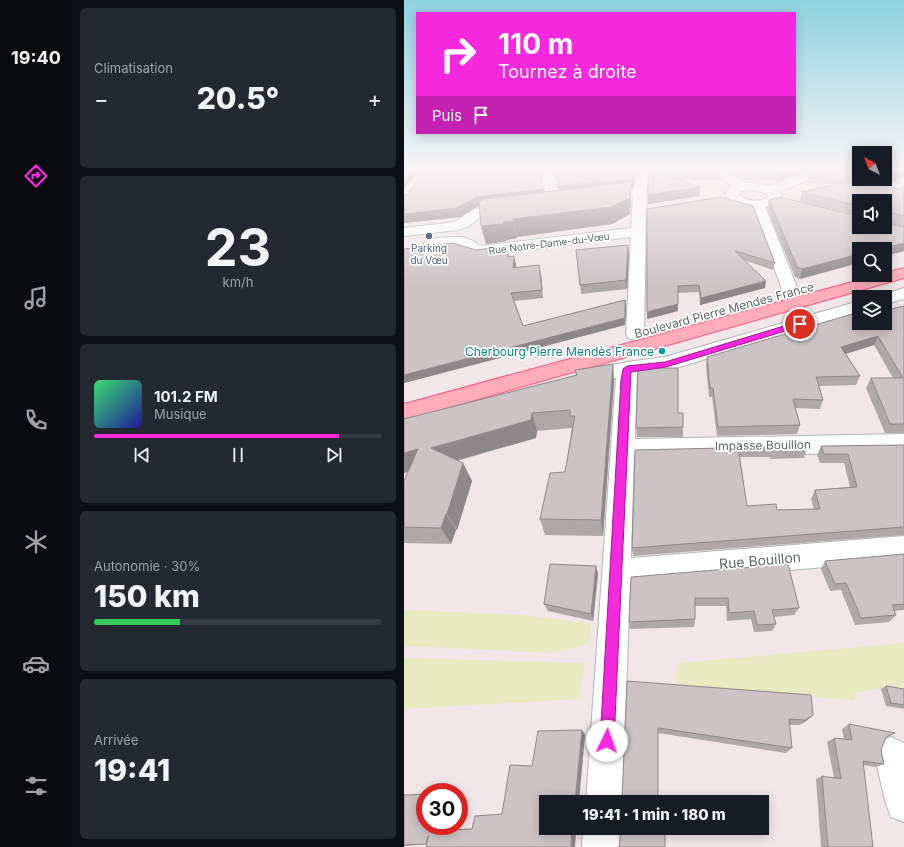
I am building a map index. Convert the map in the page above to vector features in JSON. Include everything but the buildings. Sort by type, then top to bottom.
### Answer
[{"type":"main road","points":[[892,264],[904,261]]},
{"type":"main road","name":"Boulevard Pierre Mendes France","points":[[404,412],[904,273]]},
{"type":"main road","name":"Boulevard Pierre Mendes France","points":[[404,397],[852,275]]},
{"type":"street","points":[[404,232],[458,226],[479,212],[498,209]]},
{"type":"street","points":[[635,334],[638,232],[646,209]]},
{"type":"street","points":[[758,209],[791,292]]},
{"type":"street","name":"Rue Notre-Dame-du-Vœu","points":[[419,245],[462,241],[478,251],[638,232]]},
{"type":"street","points":[[892,296],[904,293]]},
{"type":"street","points":[[404,426],[574,380],[627,369],[666,364],[852,308]]},
{"type":"street","points":[[604,795],[623,448],[625,380],[627,369]]},
{"type":"street","name":"Impasse Bouillon","points":[[623,448],[904,443]]},
{"type":"street","name":"Rue Bouillon","points":[[616,572],[904,548]]},
{"type":"street","points":[[891,754],[904,804]]},
{"type":"street","points":[[601,847],[602,835]]},
{"type":"green space","points":[[404,610],[523,615],[591,624],[590,644],[549,653],[404,646]]},
{"type":"green space","points":[[904,643],[904,692],[875,689],[854,693],[855,700],[676,688],[678,663]]},
{"type":"green space","points":[[404,658],[585,663],[578,699],[404,709]]},
{"type":"place","name":"Parking du Vœu","points":[[429,236]]},
{"type":"place","name":"Cherbourg Pierre Mendès France","points":[[662,351]]},
{"type":"route","points":[[607,741],[623,448],[625,380],[627,369],[666,364],[800,324]]}]
